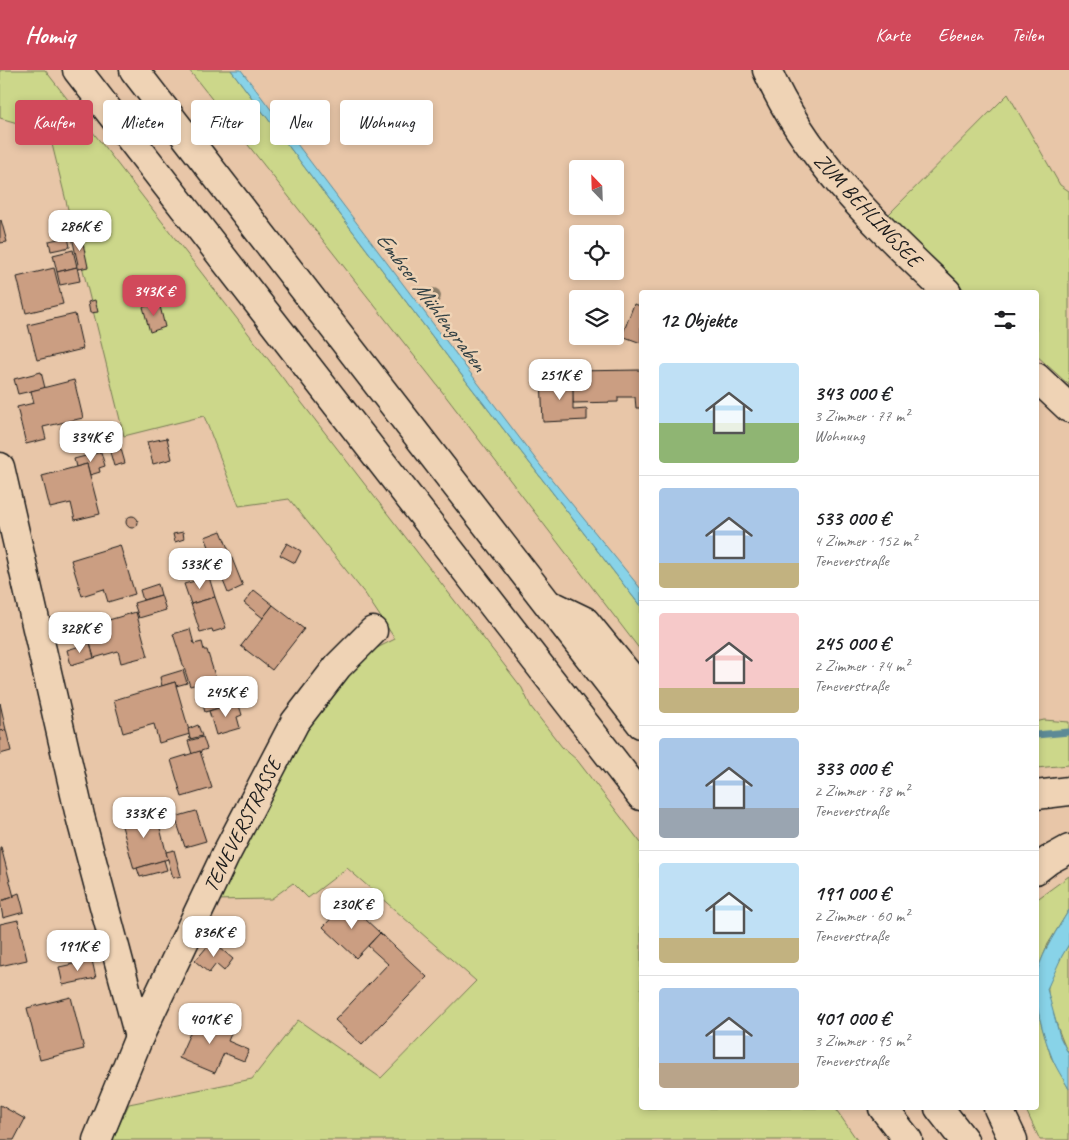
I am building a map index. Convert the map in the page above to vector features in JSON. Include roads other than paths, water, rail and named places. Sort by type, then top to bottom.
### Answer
[{"type":"main road","points":[[77,70],[639,793]]},
{"type":"main road","points":[[134,70],[639,721]]},
{"type":"main road","name":"ZUM BEHLINGSEE","points":[[767,70],[775,88],[809,145],[842,187],[876,224],[945,290]]},
{"type":"main road","points":[[1039,380],[1069,408]]},
{"type":"main road","points":[[0,468],[80,816],[139,1037]]},
{"type":"main road","points":[[547,603],[585,621],[639,688]]},
{"type":"main road","name":"TENEVERSTRASSE","points":[[97,1140],[139,1037],[225,856],[295,722],[338,666],[373,630]]},
{"type":"main road","points":[[1039,795],[1069,791]]},
{"type":"main road","points":[[1039,868],[1069,849]]},
{"type":"main road","points":[[885,1110],[908,1140]]},
{"type":"main road","points":[[940,1110],[964,1140]]},
{"type":"main road","points":[[999,1110],[1013,1140]]},
{"type":"water","points":[[231,70],[241,70],[270,108],[270,122],[260,108],[260,100],[254,100]]},
{"type":"water","points":[[288,145],[298,145],[540,465],[639,587],[639,604],[460,373]]},
{"type":"water","points":[[1069,910],[1069,944],[1047,989],[1060,1037],[1069,1055],[1069,1089],[1048,1047],[1039,1014],[1039,966],[1051,940]]},
{"type":"waterway","points":[[1039,735],[1069,732]]},
{"type":"water label","name":"Embser Mühlengraben","points":[[432,301]]}]
